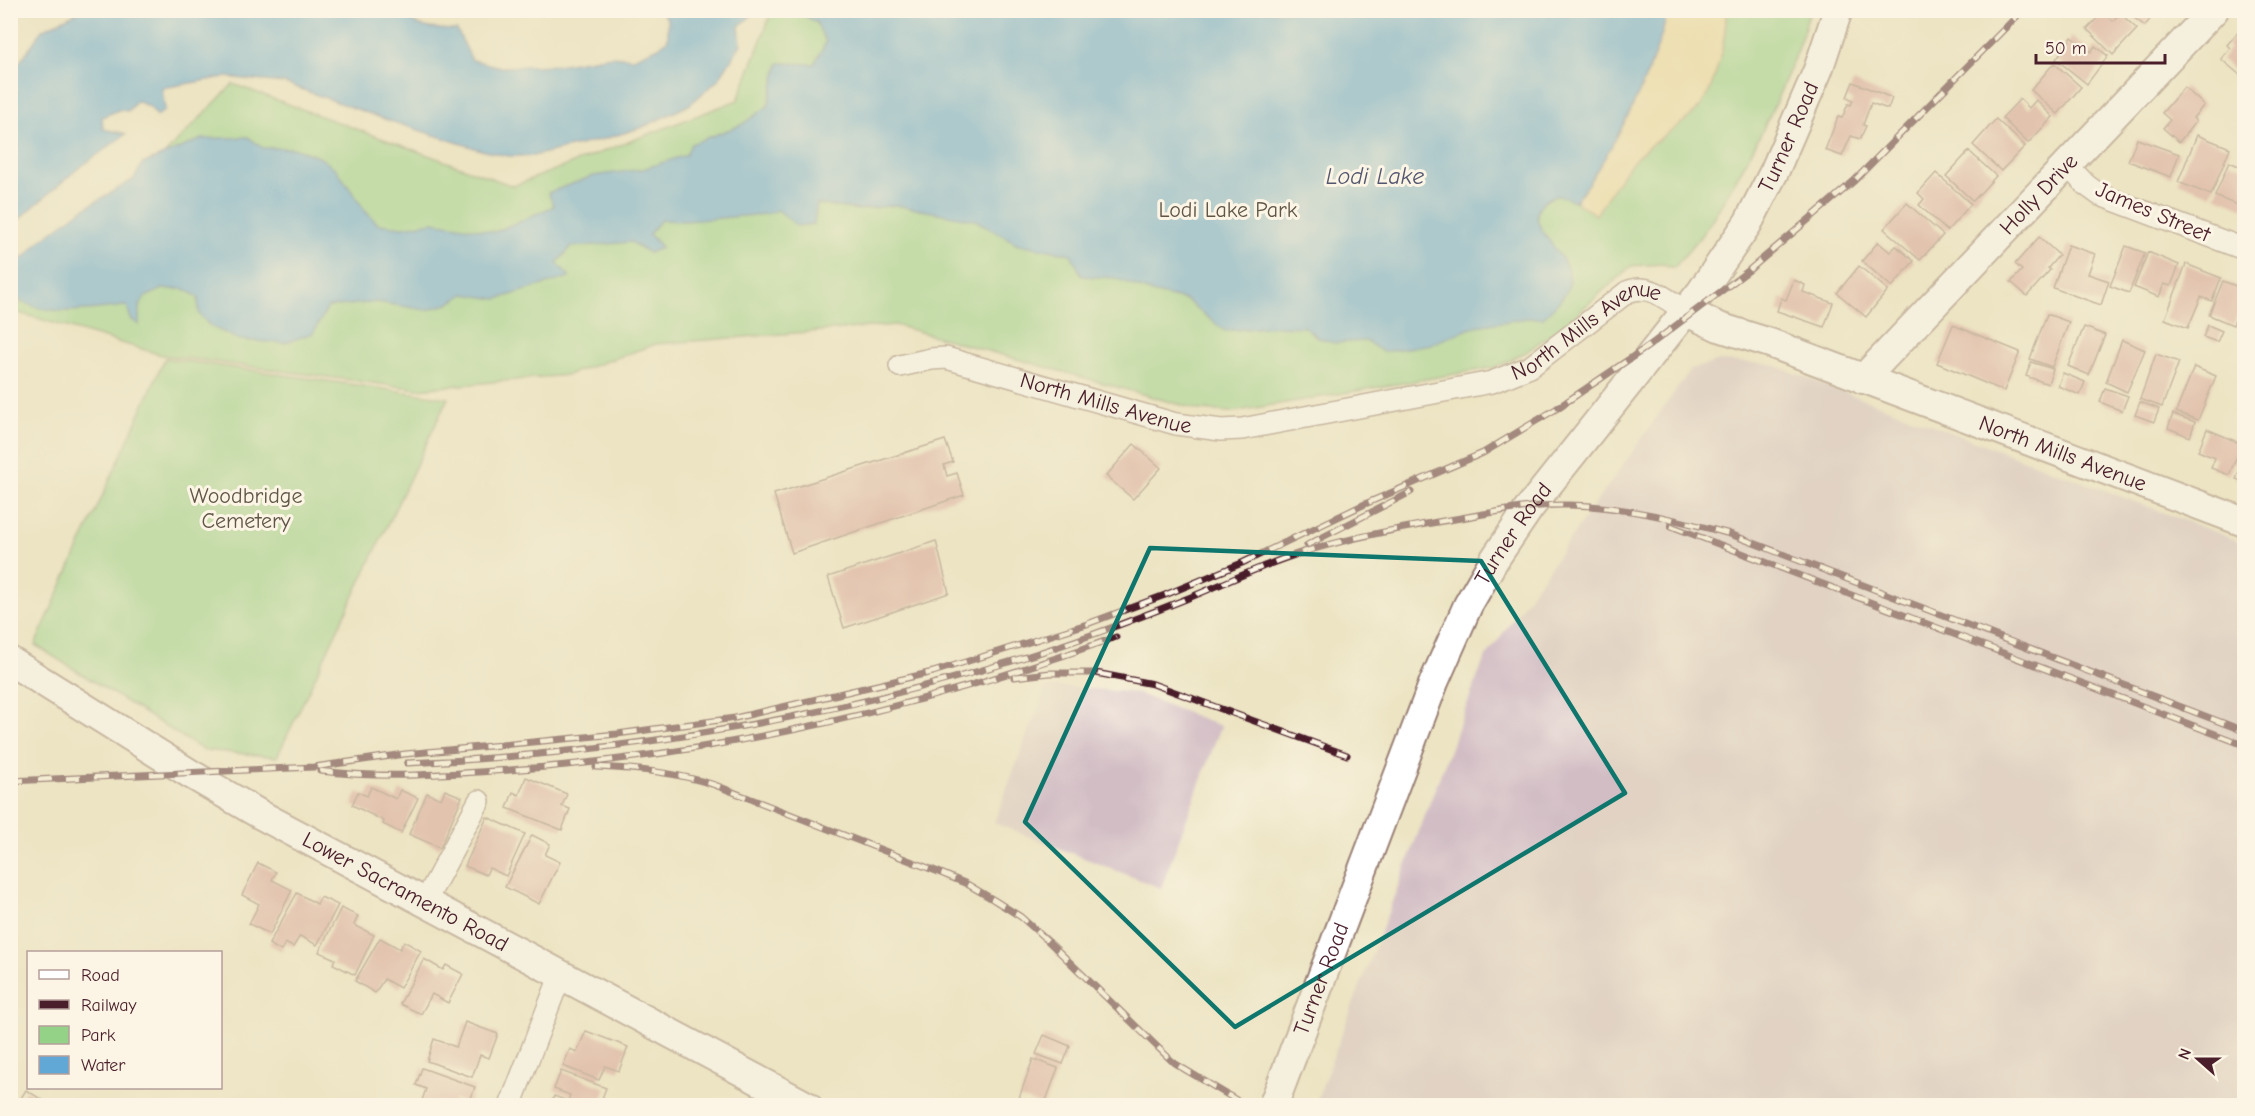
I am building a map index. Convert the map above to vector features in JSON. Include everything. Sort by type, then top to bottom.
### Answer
[{"type":"main road","name":"Turner Road","points":[[1273,1106],[1430,693],[1467,605],[1536,498],[1727,257],[1761,200],[1818,70],[1838,10]]},
{"type":"main road","name":"Holly Drive","points":[[1863,379],[2214,10]]},
{"type":"main road","name":"North Mills Avenue","points":[[1686,311],[1719,327],[1770,343],[2244,522]]},
{"type":"main road","name":"Lower Sacramento Road","points":[[10,661],[198,778],[807,1106]]},
{"type":"street","name":"James Street","points":[[2067,165],[2086,185],[2100,195],[2244,249]]},
{"type":"street","name":"North Mills Avenue","points":[[900,366],[931,359],[959,361],[1176,424],[1231,430],[1267,426],[1492,381],[1511,375],[1539,361],[1627,292],[1635,289],[1649,290],[1686,311]]},
{"type":"street","points":[[425,902],[479,801]]},
{"type":"street","points":[[510,1106],[561,974]]},
{"type":"highlighted area","points":[[1150,548],[1481,561],[1625,793],[1235,1027],[1025,822]]},
{"type":"shaded area","points":[[1720,361],[1771,364],[2244,543],[2244,1105],[1315,1105],[1484,660],[1691,369]]},
{"type":"shaded area","points":[[1061,686],[1136,693],[1221,726],[1161,888],[994,823],[1045,687]]},
{"type":"green space","name":"Lodi Lake","points":[[772,11],[1810,11],[1780,93],[1755,146],[1707,227],[1674,268],[1663,264],[1631,266],[1569,321],[1526,352],[1497,367],[1232,412],[1199,410],[895,325],[656,344],[567,375],[418,389],[162,355],[12,311],[233,84],[513,186],[738,100]]},
{"type":"green space","name":"Woodbridge Cemetery","points":[[165,358],[448,398],[277,757],[203,750],[35,645]]},
{"type":"sand","points":[[1636,11],[1726,11],[1722,48],[1709,91],[1697,110],[1635,159],[1596,215],[1566,195]]},
{"type":"water","points":[[80,11],[396,11],[425,27],[457,30],[472,60],[501,67],[557,65],[611,56],[633,58],[659,47],[668,39],[668,20],[661,11],[757,11],[739,26],[741,44],[718,80],[689,105],[643,127],[533,156],[508,156],[484,151],[387,120],[284,83],[225,77],[162,88],[165,110],[157,116],[150,107],[137,101],[128,111],[119,110],[102,117],[103,129],[126,134],[75,171],[11,226],[11,70],[20,62],[42,30]]},
{"type":"water","name":"Lodi Lake","points":[[795,11],[1668,11],[1653,60],[1642,85],[1618,135],[1590,181],[1575,202],[1566,197],[1555,196],[1539,208],[1537,218],[1541,228],[1569,273],[1569,285],[1565,294],[1543,318],[1476,326],[1431,344],[1383,352],[1366,341],[1334,343],[1317,337],[1305,327],[1277,326],[1225,331],[1186,300],[1147,291],[1115,278],[1082,276],[1071,254],[1018,244],[975,220],[895,205],[859,210],[817,204],[814,224],[797,226],[778,210],[766,214],[685,221],[661,220],[649,234],[662,248],[649,253],[631,242],[571,247],[557,263],[570,277],[497,299],[464,294],[448,304],[426,310],[377,302],[328,307],[313,333],[285,343],[240,340],[210,326],[199,314],[198,297],[185,289],[163,289],[145,297],[139,307],[139,325],[131,319],[127,306],[52,310],[24,303],[11,295],[11,256],[24,258],[40,241],[80,211],[134,179],[142,164],[202,139],[248,137],[263,148],[293,148],[319,157],[336,169],[366,212],[378,224],[403,227],[433,222],[495,232],[554,206],[548,193],[593,176],[643,169],[686,155],[691,144],[741,125],[768,106],[779,63],[814,64],[826,42],[816,22]]},
{"type":"building","points":[[2124,10],[2157,10],[2145,26]]},
{"type":"building","points":[[2103,12],[2113,21],[2120,13],[2137,29],[2113,55],[2087,29]]},
{"type":"building","points":[[2244,25],[2244,70],[2240,75],[2221,59],[2230,48],[2227,45]]},
{"type":"building","points":[[2072,37],[2091,52],[2095,46],[2108,56],[2087,84],[2056,59]]},
{"type":"building","points":[[2054,63],[2081,87],[2058,114],[2031,90]]},
{"type":"building","points":[[1853,82],[1892,98],[1888,109],[1871,103],[1863,125],[1866,126],[1860,139],[1851,136],[1842,156],[1825,150],[1838,117],[1842,118],[1848,104],[1851,105],[1853,100],[1847,97]]},
{"type":"building","points":[[2184,87],[2204,105],[2193,118],[2196,121],[2179,142],[2163,128],[2170,120],[2162,113]]},
{"type":"building","points":[[2020,99],[2029,108],[2036,100],[2053,117],[2028,143],[2002,118]]},
{"type":"building","points":[[1996,119],[2025,146],[2001,171],[1973,145]]},
{"type":"building","points":[[2197,135],[2230,148],[2211,195],[2178,182]]},
{"type":"building","points":[[2137,139],[2179,154],[2171,177],[2128,161]]},
{"type":"building","points":[[1969,151],[1996,176],[1973,201],[1946,176]]},
{"type":"building","points":[[2229,162],[2244,168],[2244,208],[2215,196]]},
{"type":"building","points":[[1936,173],[1971,204],[1947,231],[1919,205],[1924,199],[1918,193]]},
{"type":"building","points":[[1907,203],[1943,235],[1920,260],[1884,229]]},
{"type":"building","points":[[2039,237],[2059,255],[2048,268],[2050,270],[2027,296],[2011,282],[2022,270],[2015,264]]},
{"type":"building","points":[[1878,242],[1890,252],[1896,246],[1914,261],[1892,287],[1862,261]]},
{"type":"building","points":[[2068,245],[2095,254],[2088,274],[2109,281],[2101,305],[2053,288]]},
{"type":"building","points":[[2126,246],[2145,253],[2129,293],[2110,286]]},
{"type":"building","points":[[2148,252],[2179,265],[2171,286],[2164,284],[2159,297],[2134,287]]},
{"type":"building","points":[[2186,264],[2221,278],[2212,301],[2201,297],[2188,328],[2165,319]]},
{"type":"building","points":[[1859,266],[1888,290],[1866,317],[1837,293]]},
{"type":"building","points":[[1794,280],[1805,285],[1803,292],[1833,303],[1824,327],[1777,311],[1781,298],[1786,300]]},
{"type":"building","points":[[2223,281],[2244,289],[2244,314],[2239,311],[2233,325],[2209,315]]},
{"type":"building","points":[[2047,314],[2069,322],[2052,367],[2030,359]]},
{"type":"building","points":[[1953,325],[2020,352],[2004,391],[1937,363]]},
{"type":"building","points":[[2208,325],[2222,331],[2217,342],[2203,337]]},
{"type":"building","points":[[2084,327],[2105,335],[2089,375],[2068,366]]},
{"type":"building","points":[[2122,340],[2145,350],[2127,392],[2106,382]]},
{"type":"building","points":[[2156,354],[2179,362],[2162,407],[2140,399]]},
{"type":"building","points":[[2031,362],[2053,369],[2048,384],[2026,376]]},
{"type":"building","points":[[2194,367],[2216,376],[2198,420],[2176,412]]},
{"type":"building","points":[[2063,373],[2085,382],[2080,395],[2058,386]]},
{"type":"building","points":[[2105,388],[2128,396],[2122,411],[2100,402]]},
{"type":"building","points":[[2140,402],[2159,409],[2154,422],[2135,415]]},
{"type":"building","points":[[2173,414],[2195,422],[2190,437],[2168,428]]},
{"type":"building","points":[[2207,429],[2242,444],[2229,475],[2211,468],[2215,458],[2198,451]]},
{"type":"building","points":[[945,440],[953,462],[944,465],[947,476],[957,473],[964,495],[792,553],[774,494]]},
{"type":"building","points":[[1134,444],[1161,468],[1133,499],[1106,476]]},
{"type":"building","points":[[2244,459],[2244,482],[2236,479]]},
{"type":"building","points":[[936,541],[949,593],[844,628],[828,577]]},
{"type":"building","points":[[526,777],[567,794],[562,806],[570,809],[562,830],[507,808],[513,792],[519,795]]},
{"type":"building","points":[[371,787],[396,799],[400,790],[418,798],[401,833],[383,824],[384,821],[352,805],[358,792],[367,796]]},
{"type":"building","points":[[445,790],[462,797],[440,848],[409,834],[427,793],[441,799]]},
{"type":"building","points":[[487,817],[525,834],[506,876],[489,868],[486,875],[465,866]]},
{"type":"building","points":[[532,835],[550,844],[545,855],[560,862],[539,904],[505,887]]},
{"type":"building","points":[[258,863],[276,872],[272,880],[292,890],[270,934],[249,924],[259,904],[242,895]]},
{"type":"building","points":[[297,893],[317,904],[321,897],[338,905],[317,945],[300,936],[293,947],[285,943],[281,951],[269,944]]},
{"type":"building","points":[[341,908],[358,916],[354,925],[374,935],[355,975],[333,964],[335,959],[319,952]]},
{"type":"building","points":[[380,938],[400,949],[404,941],[421,951],[400,988],[384,979],[375,993],[355,981]]},
{"type":"building","points":[[424,959],[443,970],[446,965],[463,974],[448,1003],[432,994],[421,1014],[400,1004]]},
{"type":"building","points":[[465,1022],[498,1034],[489,1058],[480,1055],[472,1077],[427,1061],[434,1039],[456,1047]]},
{"type":"building","points":[[586,1031],[628,1047],[619,1071],[605,1066],[599,1080],[563,1066],[570,1049],[577,1052]]},
{"type":"building","points":[[1044,1035],[1070,1046],[1063,1064],[1036,1054]]},
{"type":"building","points":[[1033,1059],[1058,1068],[1044,1106],[1019,1098]]},
{"type":"building","points":[[422,1068],[475,1087],[469,1104],[455,1099],[452,1106],[420,1106],[426,1089],[416,1085]]},
{"type":"building","points":[[561,1071],[606,1088],[599,1106],[551,1106],[554,1096],[568,1101],[570,1095],[554,1089]]},
{"type":"building","points":[[26,1090],[46,1102],[44,1106],[16,1106]]},
{"type":"railway","points":[[10,781],[314,767],[405,754],[617,734],[735,718],[933,672],[1087,624],[1165,595],[1242,563],[1365,504],[1483,453],[1556,409],[1650,345],[1748,271],[1854,181],[2023,10]]},
{"type":"railway","points":[[1307,545],[1411,492]]},
{"type":"railway","points":[[407,763],[563,752],[640,742],[716,731],[868,700],[944,681],[1061,646],[1314,549],[1405,528],[1515,509],[1555,505],[1630,511],[1730,534],[2244,731]]},
{"type":"railway","points":[[1671,526],[2244,745]]},
{"type":"railway","points":[[320,771],[391,775],[439,774],[587,763],[664,753],[741,740],[894,706],[969,686],[1116,637]]},
{"type":"railway","points":[[1014,677],[1050,673],[1096,673],[1153,684],[1347,755]]},
{"type":"railway","points":[[596,767],[656,772],[715,785],[967,884],[1021,917],[1174,1063],[1238,1101]]},
{"type":"park label","name":"Lodi Lake Park","points":[[1228,210]]}]
